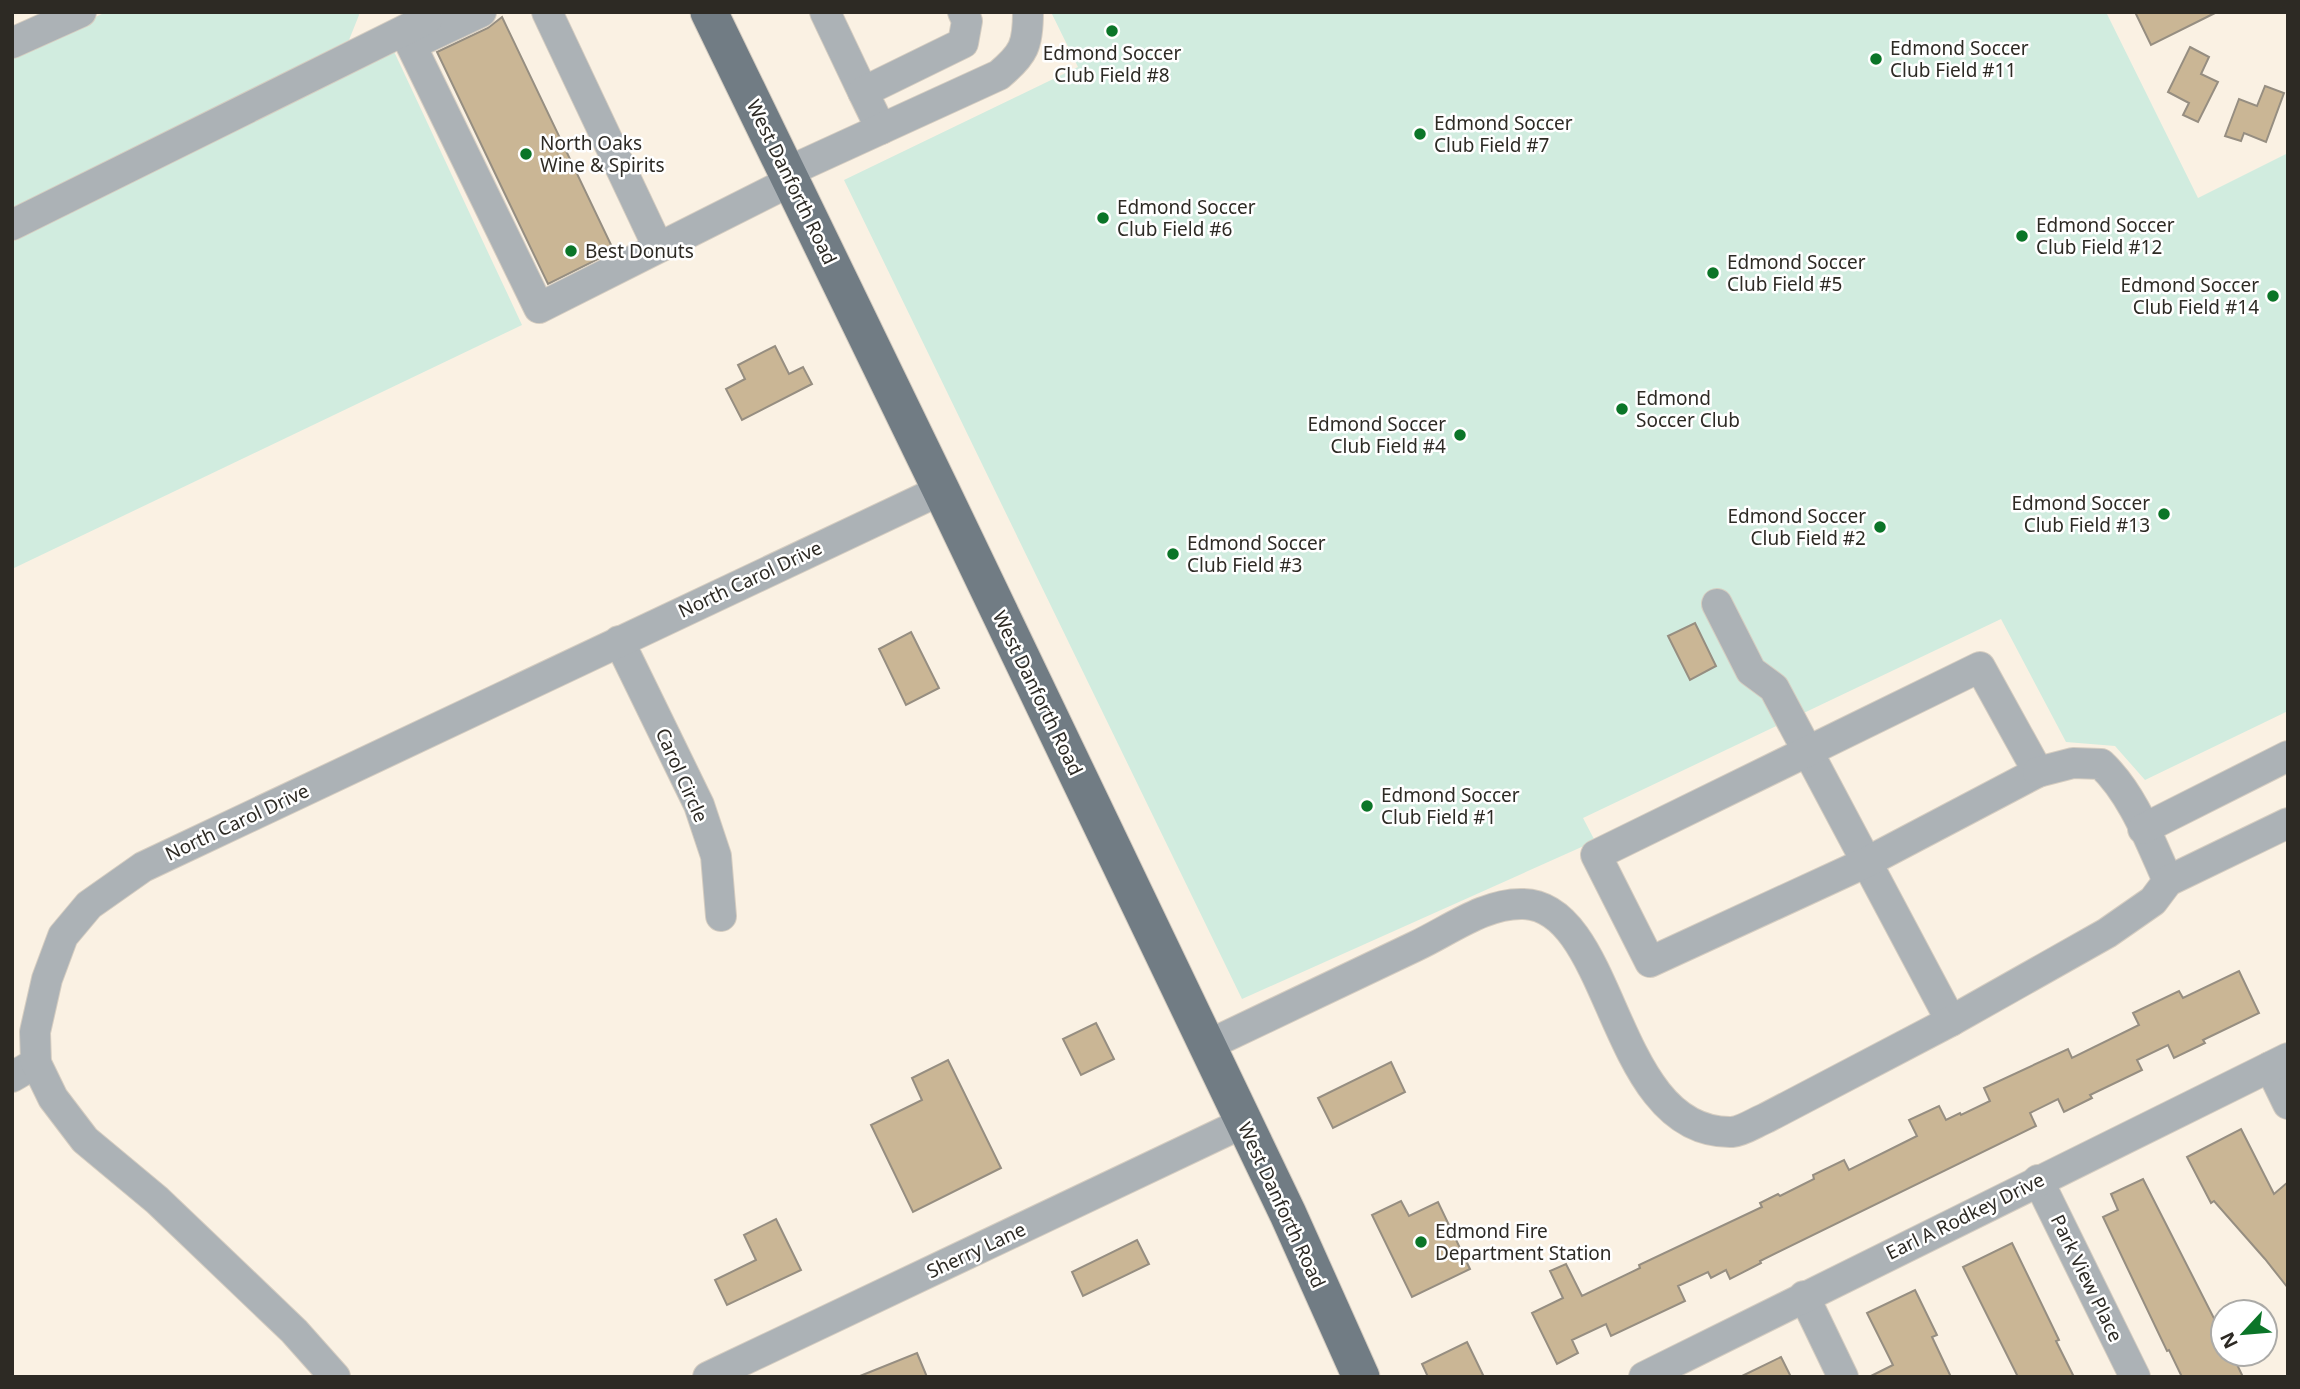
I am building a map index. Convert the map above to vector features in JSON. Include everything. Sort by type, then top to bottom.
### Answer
[{"type":"main road","name":"West Danforth Road","points":[[709,12],[1288,1214],[1361,1377]]},
{"type":"street","points":[[12,43],[81,12]]},
{"type":"street","points":[[12,225],[387,24],[440,12]]},
{"type":"street","points":[[481,12],[411,46],[539,308],[881,129],[999,75],[1020,58],[1028,37],[1028,12]]},
{"type":"street","points":[[547,12],[659,247]]},
{"type":"street","points":[[825,12],[881,129]]},
{"type":"street","points":[[863,92],[963,43],[967,21],[963,12]]},
{"type":"street","name":"North Carol Drive","points":[[335,1377],[294,1331],[157,1200],[85,1140],[53,1098],[24,1070],[47,979],[63,936],[89,905],[143,867],[941,490]]},
{"type":"street","points":[[1717,604],[1751,671],[1774,688],[1951,1021]]},
{"type":"street","name":"Carol Circle","points":[[619,640],[699,805],[716,856],[721,916]]},
{"type":"street","points":[[2038,772],[1980,667],[1596,855],[1650,962],[1867,862],[2038,772],[2073,763],[2101,764],[2115,778],[2168,881]]},
{"type":"street","points":[[2143,829],[2288,756]]},
{"type":"street","points":[[1206,1046],[1449,931],[1490,908],[1525,904],[1548,912],[1575,934],[1639,1067],[1662,1100],[1678,1115],[1703,1128],[1734,1132],[1766,1118],[1951,1021],[2107,933],[2153,901],[2168,881],[2288,823]]},
{"type":"street","points":[[2279,1063],[2288,1104]]},
{"type":"street","name":"Earl A Rodkey Drive","points":[[1644,1377],[2279,1063]]},
{"type":"street","name":"Sherry Lane","points":[[708,1377],[1243,1123]]},
{"type":"street","name":"Park View Place","points":[[2038,1180],[2135,1377]]},
{"type":"street","points":[[1804,1296],[1843,1377]]},
{"type":"green space","points":[[106,12],[358,12],[359,15],[349,40],[38,198],[390,43],[522,325],[12,569],[12,57]]},
{"type":"green space","name":"Edmond Soccer Club","points":[[1051,12],[2106,12],[2198,198],[2288,153],[2288,711],[2145,780],[2115,746],[2066,742],[2001,619],[1583,818],[1595,841],[1242,999],[844,180],[1078,67]]},
{"type":"building","points":[[2135,12],[2217,12],[2151,45]]},
{"type":"building","points":[[502,17],[614,251],[548,284],[437,52],[488,28]]},
{"type":"building","points":[[2190,47],[2209,57],[2201,74],[2218,82],[2198,122],[2183,115],[2189,103],[2168,92]]},
{"type":"building","points":[[2265,86],[2284,93],[2266,142],[2244,133],[2241,141],[2225,136],[2239,99],[2257,106]]},
{"type":"building","points":[[775,346],[789,374],[803,367],[812,384],[742,420],[726,389],[745,379],[738,365]]},
{"type":"building","points":[[1695,623],[1716,666],[1690,680],[1668,636]]},
{"type":"building","points":[[911,632],[939,688],[906,705],[879,649]]},
{"type":"building","points":[[2239,971],[2259,1013],[2203,1040],[2205,1043],[2174,1058],[2168,1045],[2137,1060],[2142,1070],[2090,1095],[2092,1098],[2064,1112],[2058,1099],[2030,1113],[2036,1126],[1760,1261],[1761,1263],[1730,1279],[1726,1270],[1711,1278],[1708,1272],[1678,1286],[1685,1301],[1611,1336],[1606,1324],[1572,1340],[1578,1353],[1557,1364],[1532,1313],[1563,1298],[1550,1271],[1566,1264],[1582,1296],[1640,1268],[1639,1265],[1762,1207],[1760,1203],[1814,1179],[1813,1175],[1844,1160],[1849,1170],[1917,1136],[1909,1120],[1939,1106],[1946,1120],[1960,1113],[1961,1115],[1990,1101],[1984,1088],[2068,1049],[2072,1058],[2139,1025],[2133,1013],[2179,991],[2183,998]]},
{"type":"building","points":[[1096,1023],[1114,1059],[1081,1075],[1063,1039]]},
{"type":"building","points":[[948,1060],[1001,1168],[913,1212],[871,1125],[922,1100],[912,1078]]},
{"type":"building","points":[[1391,1062],[1405,1092],[1333,1128],[1318,1098]]},
{"type":"building","points":[[2241,1129],[2274,1194],[2288,1182],[2288,1288],[2214,1201],[2211,1203],[2187,1157]]},
{"type":"building","points":[[2143,1179],[2209,1309],[2209,1368],[2239,1368],[2243,1377],[2182,1377],[2103,1217],[2118,1210],[2111,1194]]},
{"type":"building","name":"Edmond Fire Department Station","points":[[1401,1201],[1409,1216],[1438,1202],[1470,1269],[1412,1297],[1372,1215]]},
{"type":"building","points":[[776,1219],[801,1270],[727,1305],[715,1280],[756,1260],[744,1235]]},
{"type":"building","points":[[1137,1240],[1149,1264],[1083,1296],[1072,1272]]},
{"type":"building","points":[[2012,1243],[2074,1377],[2018,1377],[1963,1267]]},
{"type":"building","points":[[1915,1290],[1937,1335],[1932,1337],[1951,1377],[1869,1377],[1893,1365],[1867,1313]]},
{"type":"building","points":[[1467,1342],[1484,1377],[1428,1377],[1422,1364]]},
{"type":"building","points":[[917,1353],[927,1377],[860,1377],[860,1376]]},
{"type":"building","points":[[1781,1357],[1791,1377],[1740,1377]]},
{"type":"place","name":"Edmond Soccer Club Field #8","points":[[1112,31]]},
{"type":"place","name":"Edmond Soccer Club Field #11","points":[[1876,59]]},
{"type":"place","name":"Edmond Soccer Club Field #7","points":[[1420,134]]},
{"type":"place","name":"North Oaks Wine & Spirits","points":[[526,154]]},
{"type":"place","name":"Edmond Soccer Club Field #6","points":[[1103,218]]},
{"type":"place","name":"Edmond Soccer Club Field #12","points":[[2022,236]]},
{"type":"place","name":"Best Donuts","points":[[571,251]]},
{"type":"place","name":"Edmond Soccer Club Field #5","points":[[1713,273]]},
{"type":"place","name":"Edmond Soccer Club Field #14","points":[[2273,296]]},
{"type":"place","name":"Edmond Soccer Club","points":[[1622,409]]},
{"type":"place","name":"Edmond Soccer Club Field #4","points":[[1460,435]]},
{"type":"place","name":"Edmond Soccer Club Field #13","points":[[2164,514]]},
{"type":"place","name":"Edmond Soccer Club Field #2","points":[[1880,527]]},
{"type":"place","name":"Edmond Soccer Club Field #3","points":[[1173,554]]},
{"type":"place","name":"Edmond Soccer Club Field #1","points":[[1367,806]]},
{"type":"place","name":"Edmond Fire Department Station","points":[[1421,1242]]}]
